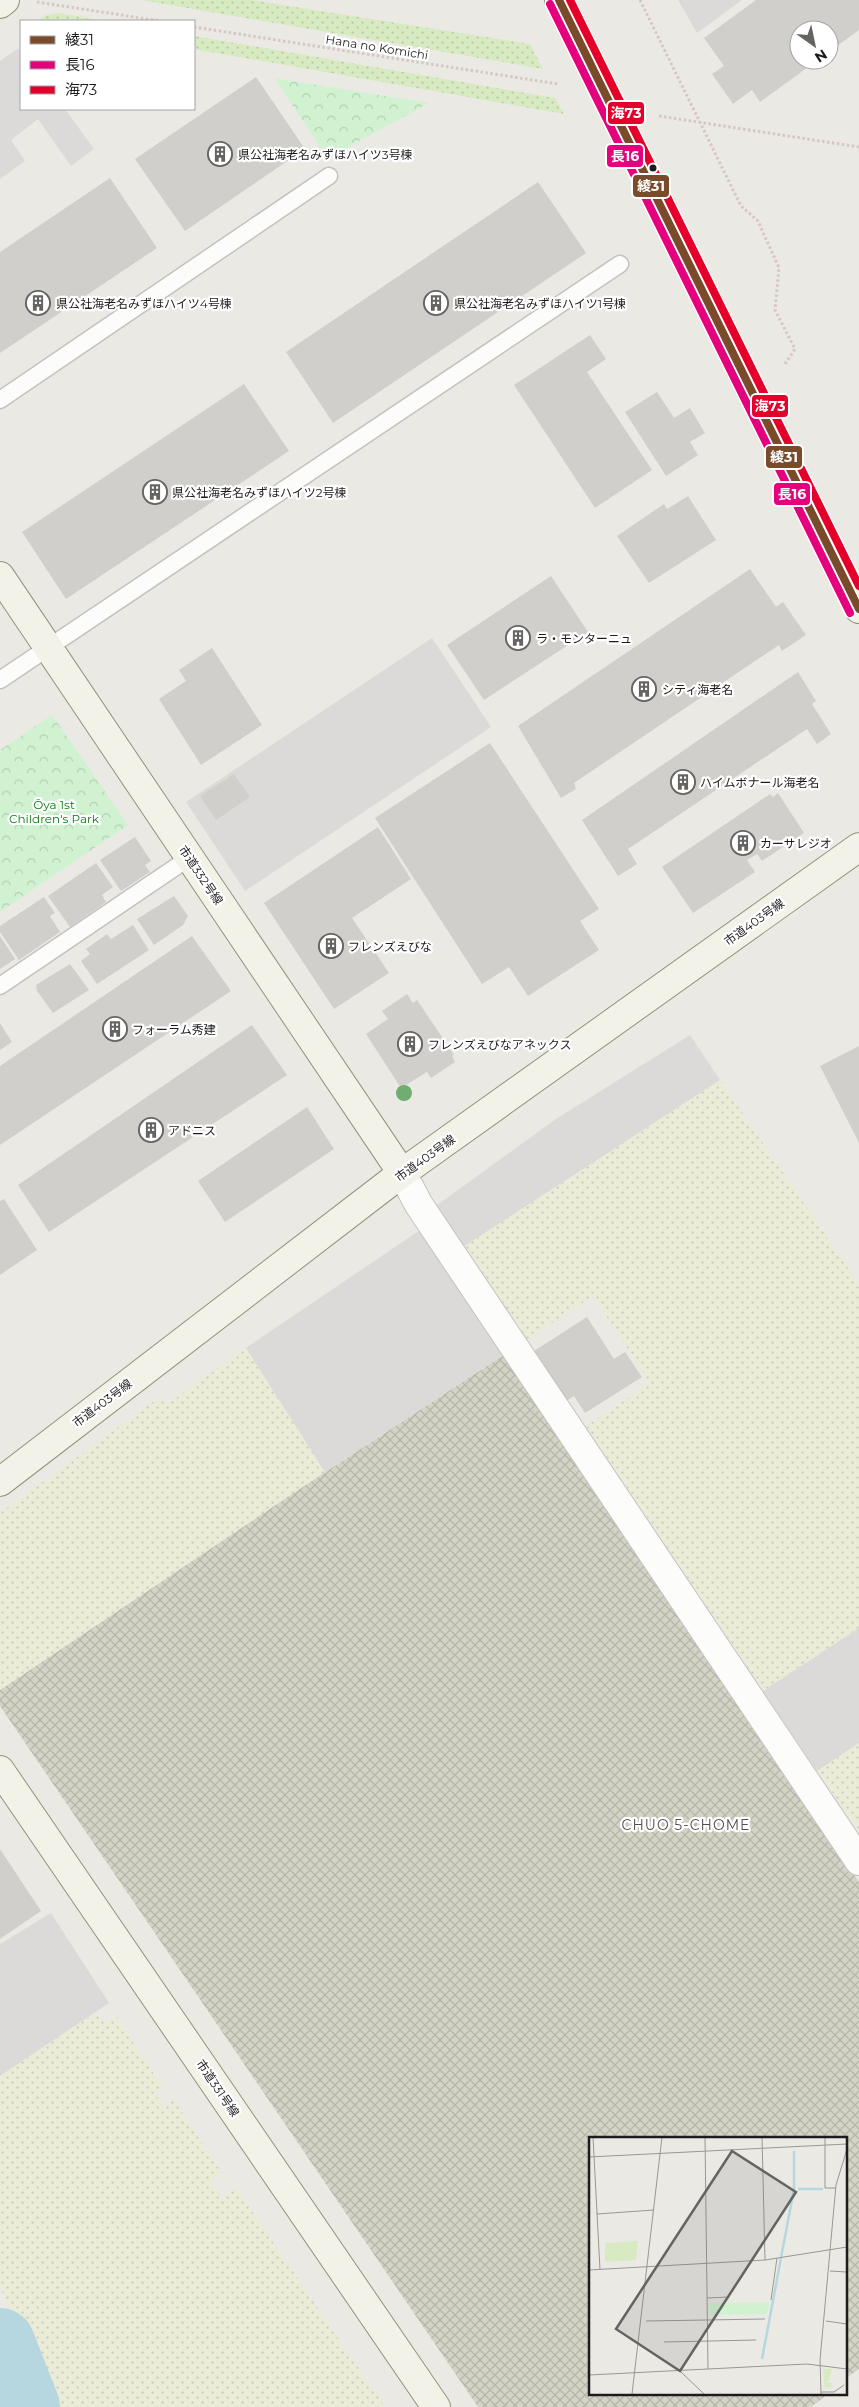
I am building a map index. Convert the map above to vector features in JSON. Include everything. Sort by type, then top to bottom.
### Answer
[{"type":"street","points":[[0,4],[5,0]]},
{"type":"street","points":[[559,0],[859,609]]},
{"type":"street","name":"市道332号線","points":[[0,576],[402,1173]]},
{"type":"street","name":"市道403号線","points":[[0,1482],[402,1173],[859,847]]},
{"type":"street","points":[[402,1173],[419,1205],[859,1861]]},
{"type":"street","name":"市道331号線","points":[[0,1770],[436,2407]]},
{"type":"lane","points":[[0,400],[329,176]]},
{"type":"lane","points":[[0,680],[620,264]]},
{"type":"lane","points":[[0,986],[190,858]]},
{"type":"path","points":[[640,0],[742,206],[758,221],[780,268],[775,310],[795,349],[785,364]]},
{"type":"path","points":[[34,1],[154,20]]},
{"type":"path","name":"Hana no Komichi","points":[[195,27],[558,84]]},
{"type":"path","points":[[659,116],[859,147]]},
{"type":"shaded area","points":[[678,0],[742,0],[697,33]]},
{"type":"shaded area","points":[[17,49],[20,50],[20,110],[66,110],[94,149],[71,166],[38,119],[11,140],[25,161],[0,179],[0,61]]},
{"type":"shaded area","points":[[432,638],[491,727],[245,891],[186,802]]},
{"type":"shaded area","points":[[690,1035],[720,1080],[460,1249],[433,1208],[556,1119]]},
{"type":"shaded area","points":[[423,1228],[505,1354],[325,1472],[246,1348]]},
{"type":"shaded area","points":[[505,1354],[859,1882],[859,2369],[846,2378],[846,2137],[589,2137],[589,2394],[828,2394],[811,2407],[478,2407],[0,1706],[0,1690],[242,1527]]},
{"type":"shaded area","points":[[859,1628],[859,1743],[817,1771],[763,1691]]},
{"type":"shaded area","points":[[51,1913],[109,2003],[0,2076],[0,1944]]},
{"type":"green space","points":[[141,0],[251,0],[530,44],[543,69]]},
{"type":"green space","points":[[58,13],[99,20],[38,20],[46,15]]},
{"type":"green space","points":[[195,36],[555,98],[564,114],[195,49]]},
{"type":"green space","points":[[274,78],[429,103],[328,158]]},
{"type":"green space","name":"Ōya 1st Children's Park","points":[[52,715],[128,825],[0,912],[0,750]]},
{"type":"green space","points":[[720,1080],[859,1284],[859,1628],[763,1691],[586,1426],[650,1383],[593,1296],[521,1343],[460,1249]]},
{"type":"green space","points":[[246,1348],[325,1472],[0,1690],[0,1513],[160,1397],[166,1405]]},
{"type":"green space","points":[[859,1743],[859,1830],[817,1771]]},
{"type":"green space","points":[[95,2013],[104,2023],[116,2016],[163,2088],[155,2094],[164,2107],[174,2100],[222,2173],[210,2181],[221,2197],[237,2189],[385,2407],[48,2407],[0,2286],[0,2076]]},
{"type":"building","points":[[756,0],[859,0],[859,30],[839,45],[839,20],[789,20],[789,70],[804,70],[760,102],[752,90],[733,104],[712,74],[724,66],[704,38]]},
{"type":"building","name":"県公社海老名みずほハイツ3号棟","points":[[256,77],[305,149],[185,231],[135,159]]},
{"type":"building","name":"県公社海老名みずほハイツ4号棟","points":[[110,178],[157,248],[0,353],[0,252]]},
{"type":"building","name":"県公社海老名みずほハイツ1号棟","points":[[538,182],[586,253],[333,423],[286,352]]},
{"type":"building","points":[[590,335],[606,359],[587,372],[652,470],[595,508],[514,385]]},
{"type":"building","name":"県公社海老名みずほハイツ2号棟","points":[[244,384],[289,451],[66,599],[22,532]]},
{"type":"building","points":[[657,392],[674,418],[690,408],[705,433],[690,442],[698,455],[666,476],[625,412]]},
{"type":"building","points":[[688,496],[716,540],[649,583],[617,536],[664,504],[667,509]]},
{"type":"building","name":"シティ海老名","points":[[750,569],[776,607],[783,602],[806,635],[782,651],[779,645],[574,783],[576,789],[561,798],[518,726]]},
{"type":"building","name":"ラ・モンターニュ","points":[[551,576],[588,632],[484,700],[447,645]]},
{"type":"building","points":[[212,648],[262,725],[201,765],[159,699],[186,681],[179,670]]},
{"type":"building","name":"ハイムボナール海老名","points":[[798,672],[816,701],[812,704],[831,734],[817,744],[807,729],[628,849],[637,864],[618,876],[582,820]]},
{"type":"building","points":[[490,743],[599,909],[580,921],[599,950],[528,996],[509,967],[482,984],[375,818]]},
{"type":"building","points":[[234,774],[250,797],[216,820],[200,796]]},
{"type":"building","name":"カーサレジオ","points":[[778,793],[804,833],[762,861],[757,854],[747,860],[755,872],[693,913],[662,867],[770,794],[773,797]]},
{"type":"building","name":"フレンズえびな","points":[[378,827],[411,879],[352,918],[389,973],[334,1009],[264,903]]},
{"type":"building","points":[[135,837],[151,861],[145,865],[150,872],[121,891],[100,860]]},
{"type":"building","points":[[96,863],[113,887],[102,895],[106,902],[70,927],[48,896]]},
{"type":"building","points":[[174,896],[188,916],[183,925],[154,945],[137,919]]},
{"type":"building","points":[[44,897],[55,913],[50,916],[60,932],[19,960],[0,932],[0,926]]},
{"type":"building","points":[[133,925],[149,950],[97,984],[81,961],[90,954],[86,949],[107,934],[111,939]]},
{"type":"building","points":[[0,936],[15,959],[0,969]]},
{"type":"building","name":"フォーラム秀建","points":[[192,936],[231,991],[0,1145],[0,1066]]},
{"type":"building","points":[[70,964],[89,990],[53,1013],[37,991],[36,985]]},
{"type":"building","name":"フレンズえびなアネックス","points":[[407,994],[413,1003],[417,1000],[454,1055],[452,1056],[455,1062],[431,1078],[427,1072],[401,1088],[366,1034],[388,1019],[382,1011]]},
{"type":"building","points":[[0,1023],[12,1042],[0,1050]]},
{"type":"building","name":"アドニス","points":[[252,1025],[287,1075],[49,1232],[18,1185]]},
{"type":"building","points":[[859,1046],[859,1143],[820,1066]]},
{"type":"building","points":[[307,1107],[334,1149],[225,1222],[198,1181]]},
{"type":"building","points":[[4,1199],[37,1250],[0,1275],[0,1201]]},
{"type":"building","points":[[587,1317],[614,1359],[625,1352],[642,1377],[585,1413],[574,1396],[563,1403],[531,1353]]},
{"type":"building","points":[[0,1849],[41,1911],[0,1939]]},
{"type":"waterway","points":[[0,2343],[25,2407]]},
{"type":"transit line","name":"綾31","points":[[559,0],[859,609]]},
{"type":"transit line","name":"海73","points":[[570,0],[859,586]]},
{"type":"transit line","name":"長16","points":[[550,4],[850,613]]},
{"type":"place","name":"県公社海老名みずほハイツ3号棟","points":[[220,154]]},
{"type":"place","name":"県公社海老名みずほハイツ4号棟","points":[[38,303]]},
{"type":"place","name":"県公社海老名みずほハイツ1号棟","points":[[436,303]]},
{"type":"place","name":"県公社海老名みずほハイツ2号棟","points":[[155,492]]},
{"type":"place","name":"ラ・モンターニュ","points":[[518,638]]},
{"type":"place","name":"シティ海老名","points":[[644,689]]},
{"type":"place","name":"ハイムボナール海老名","points":[[683,782]]},
{"type":"place","name":"カーサレジオ","points":[[743,843]]},
{"type":"place","name":"フレンズえびな","points":[[331,946]]},
{"type":"place","name":"フォーラム秀建","points":[[115,1029]]},
{"type":"place","name":"フレンズえびなアネックス","points":[[410,1044]]},
{"type":"place","name":"アドニス","points":[[151,1130]]},
{"type":"district","name":"CHUO 5-CHOME","points":[[686,1825]]}]
